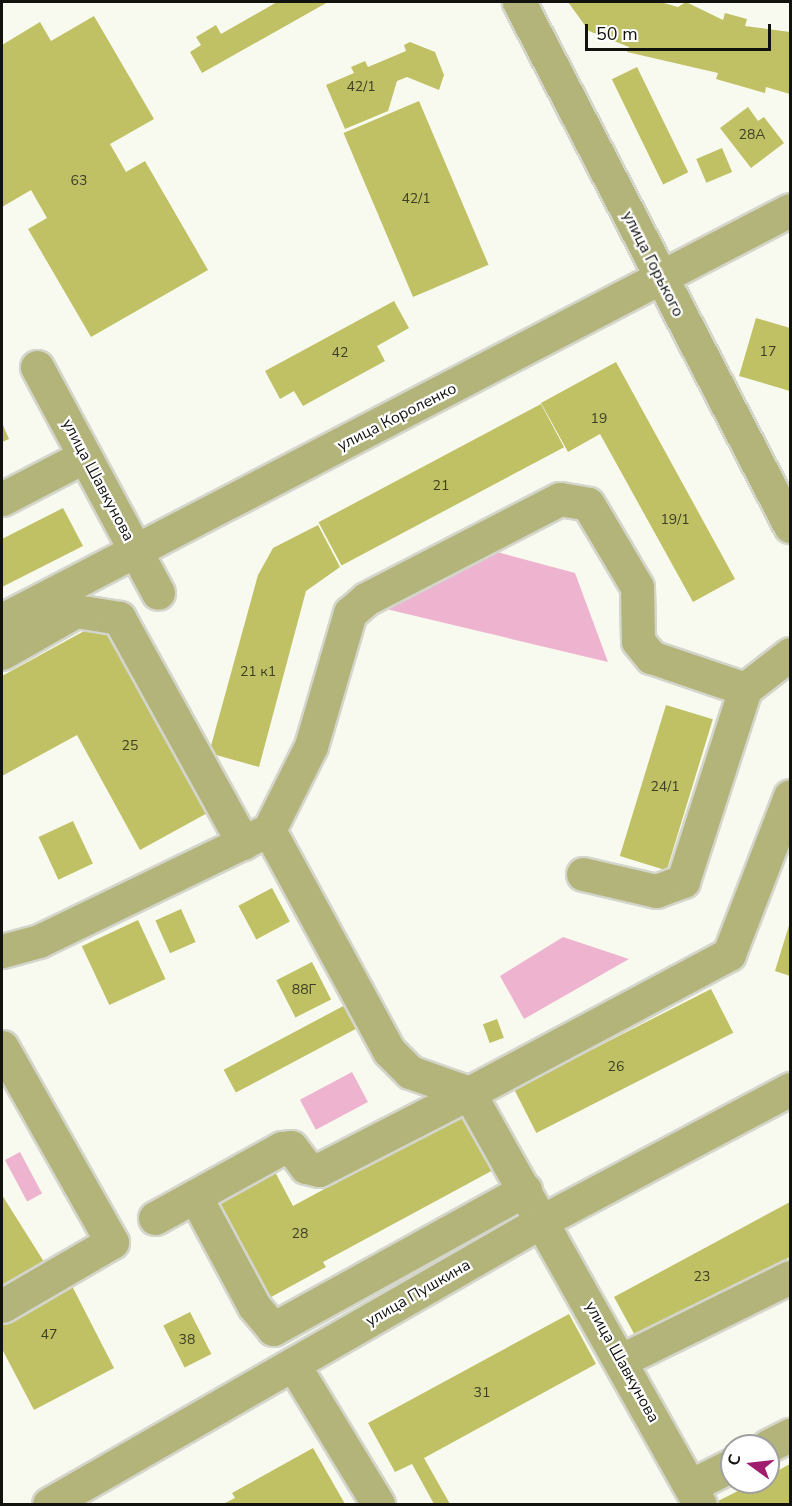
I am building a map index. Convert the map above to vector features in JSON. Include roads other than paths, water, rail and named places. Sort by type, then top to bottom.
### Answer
[{"type":"street","name":"улица Горького","points":[[519,2],[790,526]]},
{"type":"street","name":"улица Короленко","points":[[2,620],[135,549],[788,215]]},
{"type":"street","name":"улица Шавкунова","points":[[37,367],[158,593]]},
{"type":"street","points":[[2,499],[85,456]]},
{"type":"street","points":[[2,951],[39,941],[256,836],[311,746],[351,613],[366,598],[560,499],[588,504],[637,587],[638,641],[651,657],[745,688]]},
{"type":"street","points":[[2,653],[76,611],[99,610],[119,618],[389,1051],[410,1072],[469,1093]]},
{"type":"street","points":[[583,874],[656,891],[683,881],[745,688],[790,654]]},
{"type":"street","points":[[155,1218],[282,1148],[291,1147],[306,1167],[319,1170],[729,954],[790,796]]},
{"type":"street","points":[[2,1047],[112,1242],[2,1306]]},
{"type":"street","name":"улица Пушкина","points":[[49,1504],[542,1221],[790,1089]]},
{"type":"street","name":"улица Шавкунова","points":[[469,1093],[622,1360],[695,1495]]},
{"type":"street","points":[[195,1196],[254,1306],[273,1329],[525,1190]]},
{"type":"street","points":[[622,1360],[790,1277]]},
{"type":"street","points":[[294,1364],[378,1504]]},
{"type":"street","points":[[695,1495],[720,1475]]}]
